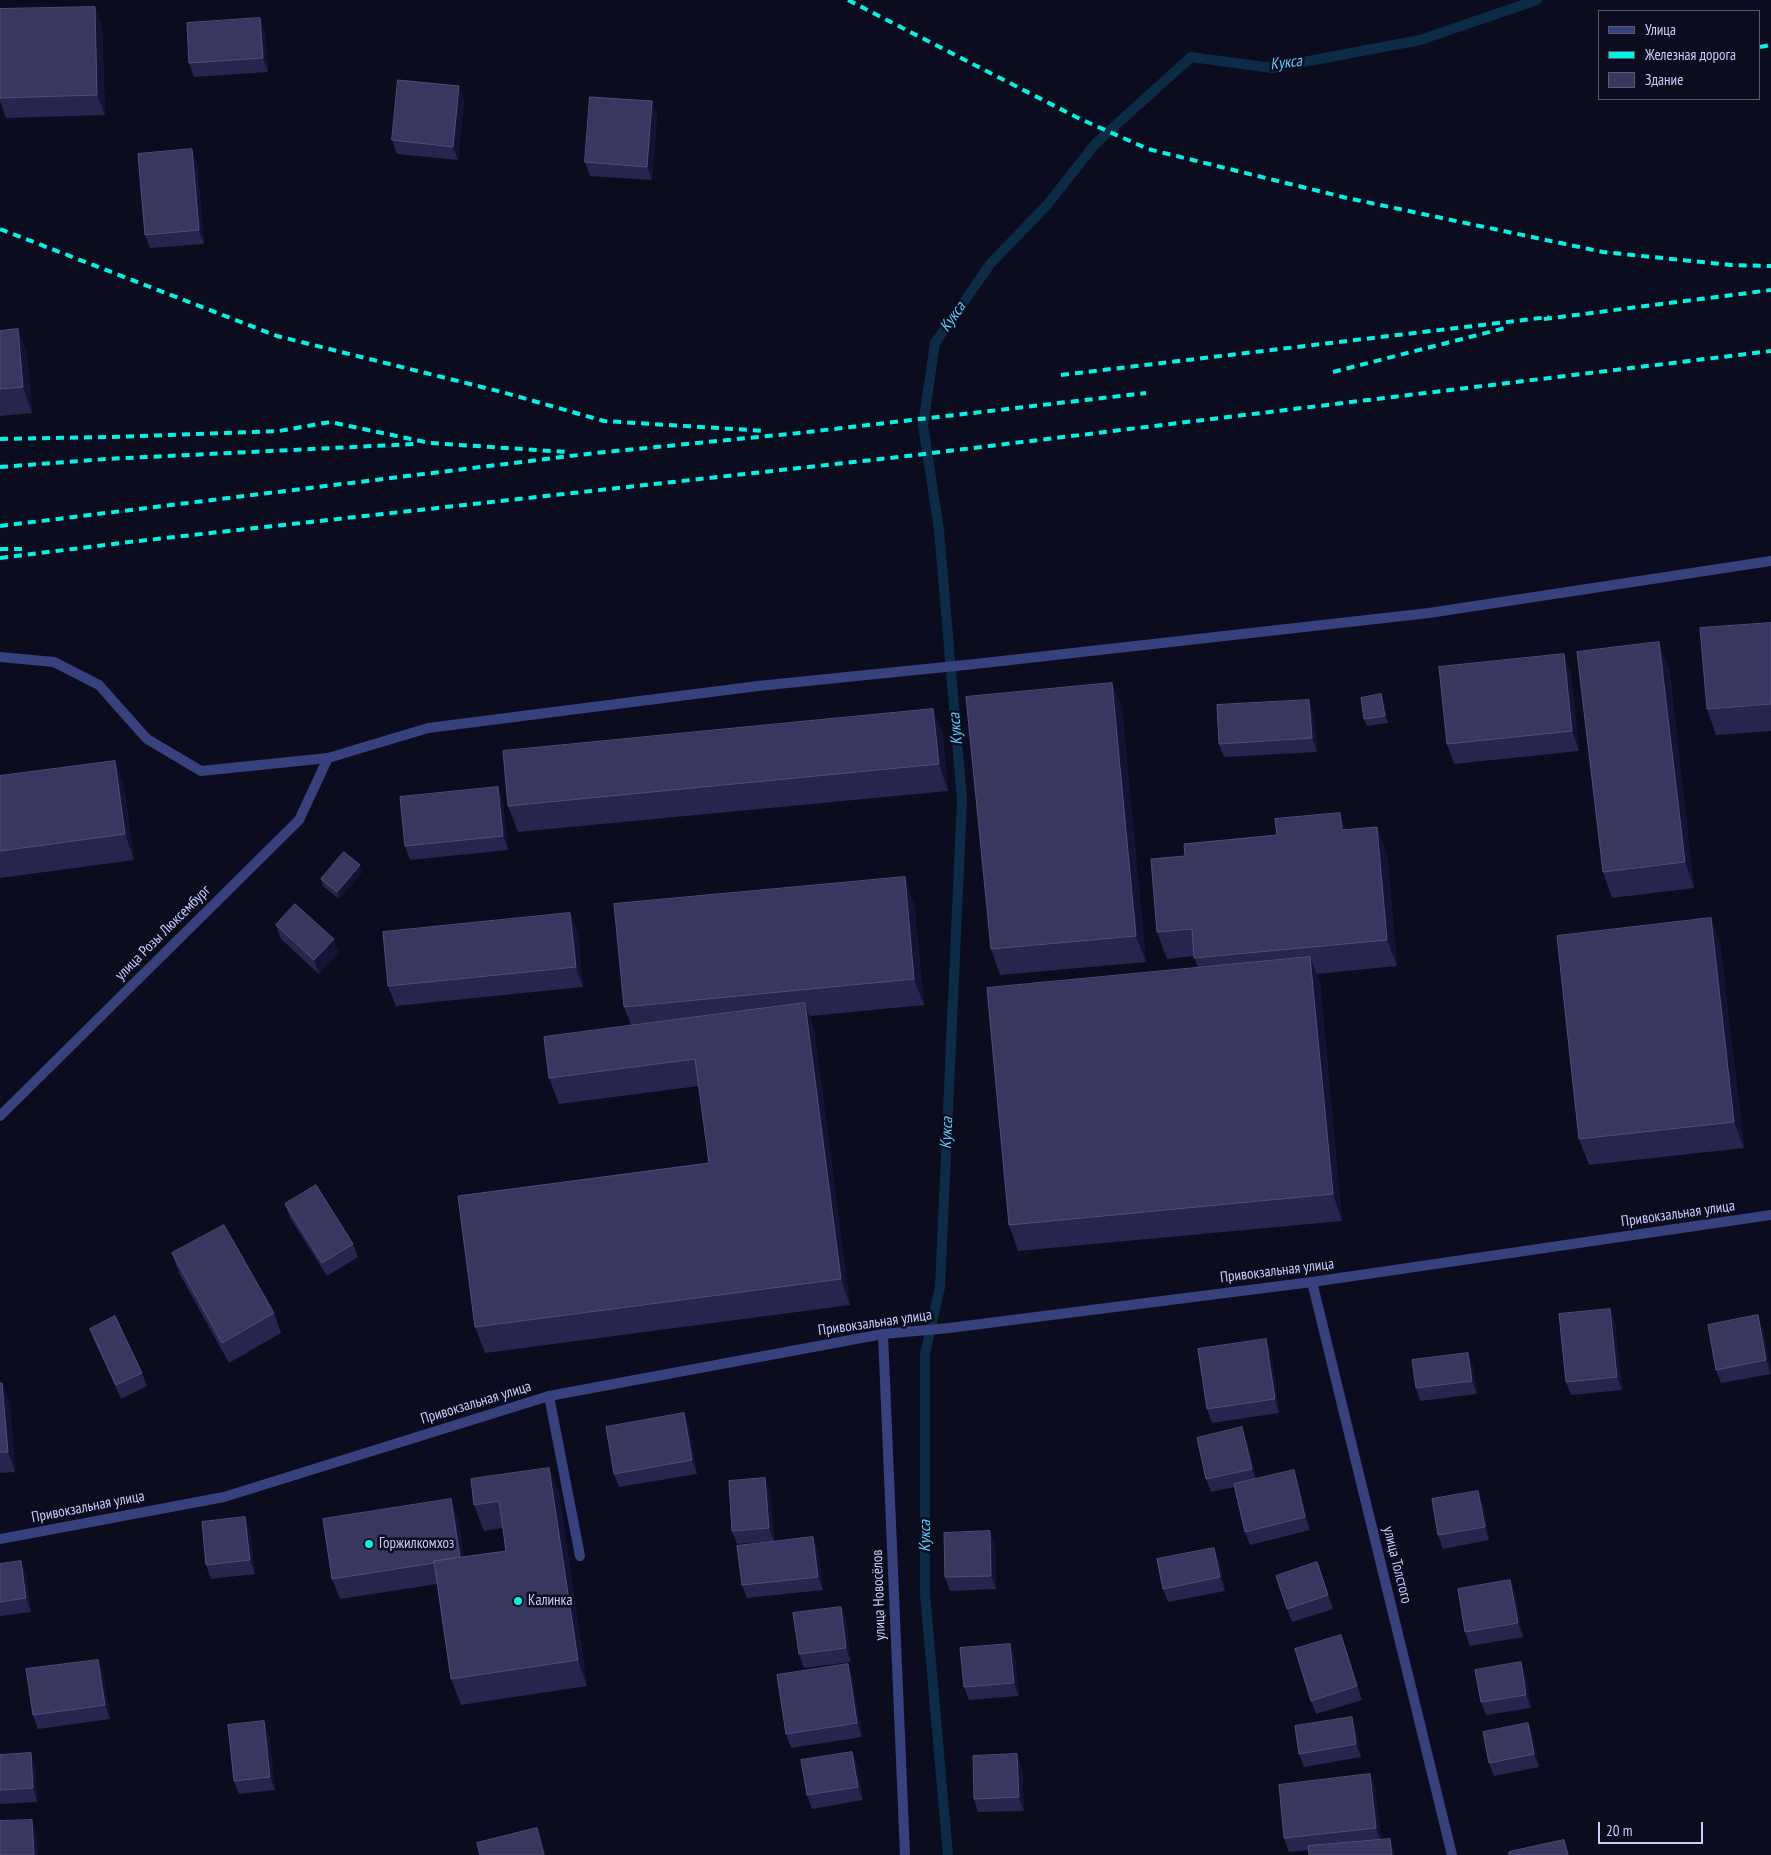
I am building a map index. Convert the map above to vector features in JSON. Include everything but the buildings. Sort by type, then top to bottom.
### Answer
[{"type":"street","points":[[0,657],[54,662],[99,685],[147,739],[201,771],[328,758],[428,728],[758,686],[931,669],[1429,613],[1771,561]]},
{"type":"street","name":"улица Розы Люксембург","points":[[0,1116],[299,820],[328,758]]},
{"type":"street","name":"Привокзальная улица","points":[[0,1539],[224,1497],[549,1396],[883,1334],[949,1328],[1312,1282],[1771,1215]]},
{"type":"street","name":"улица Толстого","points":[[1312,1282],[1452,1855]]},
{"type":"street","name":"улица Новосёлов","points":[[883,1334],[905,1855]]},
{"type":"street","points":[[549,1396],[580,1556]]},
{"type":"waterway","name":"Кукса","points":[[948,1855],[925,1594],[925,1354],[940,1287],[962,800],[939,530],[923,425],[935,343],[991,263],[1047,205],[1096,143],[1191,57],[1272,68],[1420,40],[1537,0]]},
{"type":"railway","points":[[848,0],[1078,118],[1148,149],[1347,198],[1603,252],[1731,265],[1771,266]]},
{"type":"railway","points":[[1761,47],[1771,45]]},
{"type":"railway","points":[[0,229],[277,336],[502,392],[604,421],[766,431]]},
{"type":"railway","points":[[1544,319],[1771,290]]},
{"type":"railway","points":[[1061,375],[1549,317]]},
{"type":"railway","points":[[1333,372],[1505,328]]},
{"type":"railway","points":[[0,558],[899,457],[1771,351]]},
{"type":"railway","points":[[0,526],[595,453],[799,433],[1146,393]]},
{"type":"railway","points":[[0,439],[279,431],[330,422],[430,443],[567,452]]},
{"type":"railway","points":[[0,467],[106,459],[415,444]]},
{"type":"railway","points":[[0,549],[27,549]]},
{"type":"place","name":"Горжилкомхоз","points":[[369,1544]]},
{"type":"place","name":"Калинка","points":[[518,1601]]}]
